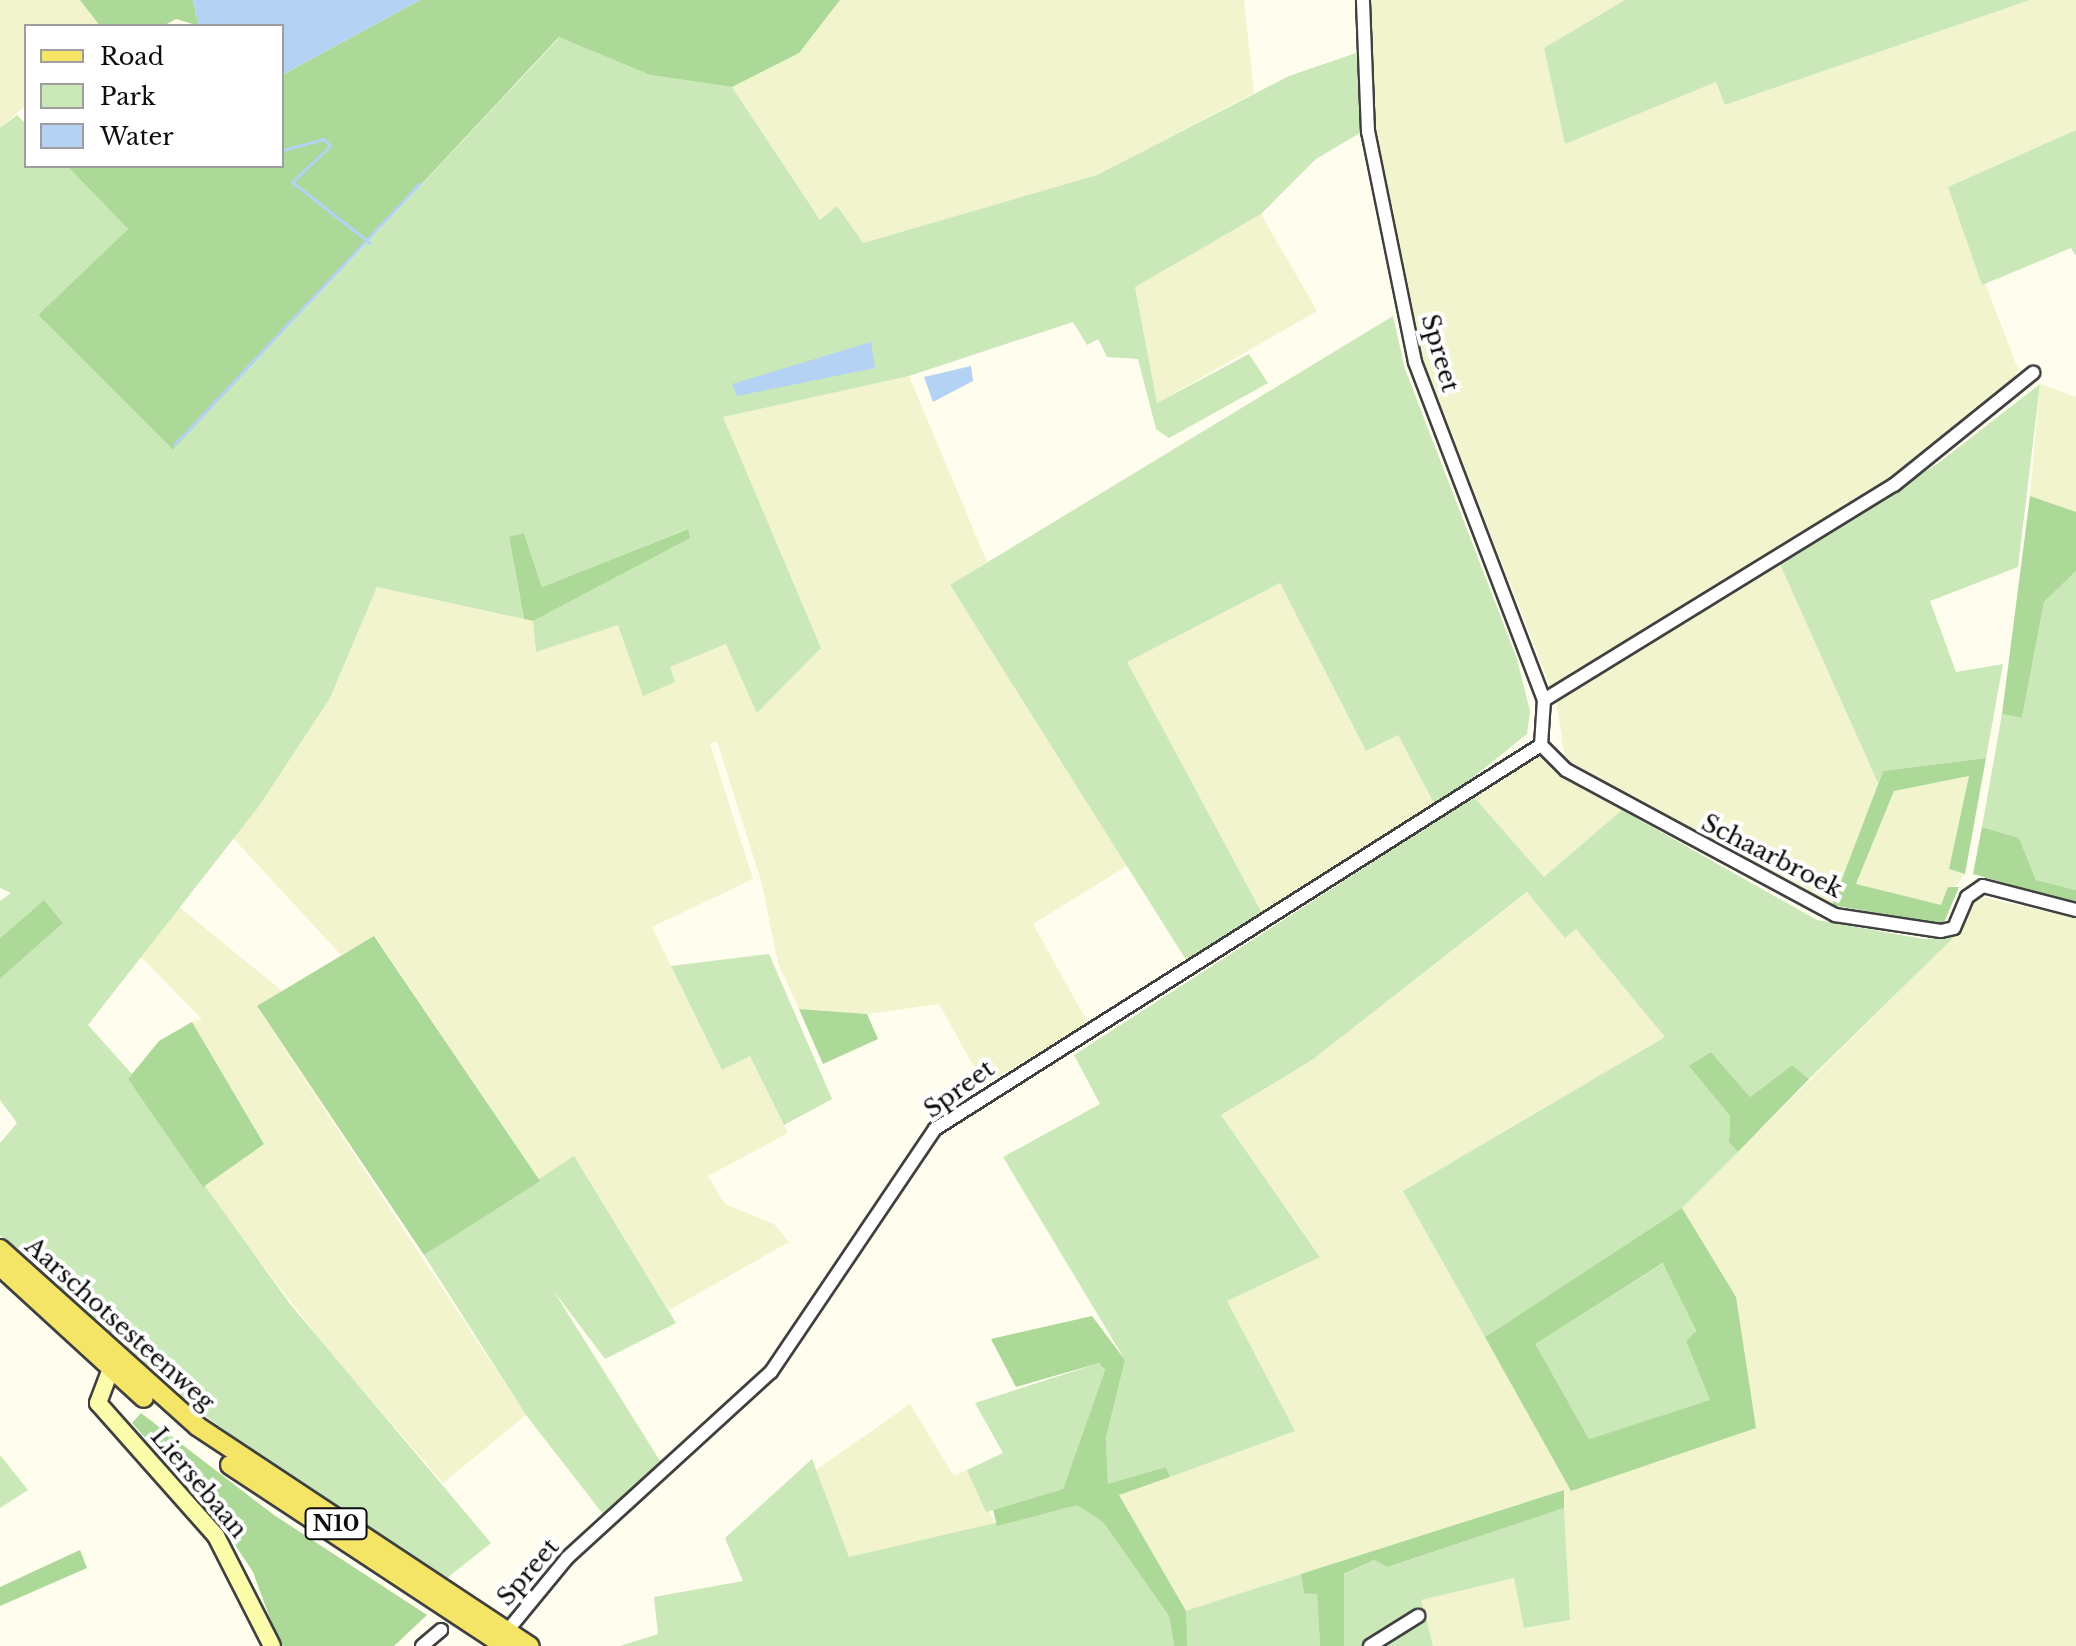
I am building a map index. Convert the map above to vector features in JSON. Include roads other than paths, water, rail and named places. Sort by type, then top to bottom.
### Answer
[{"type":"main road","name":"Aarschotsesteenweg","points":[[0,1249],[38,1295]]},
{"type":"main road","name":"Aarschotsesteenweg","points":[[0,1266],[38,1295],[112,1364],[503,1640],[530,1646]]},
{"type":"street","name":"Spreet","points":[[503,1640],[567,1558],[771,1372],[935,1129],[1541,745],[1544,700],[1415,362],[1368,132],[1363,0]]},
{"type":"street","points":[[1544,700],[1894,485],[2033,373]]},
{"type":"street","name":"Schaarbroek","points":[[1541,745],[1566,770],[1835,915],[1941,931],[1954,928],[1967,897],[1983,886],[2076,910]]},
{"type":"street","name":"Liersebaan","points":[[112,1364],[98,1403],[216,1536],[272,1646]]},
{"type":"street","points":[[1370,1646],[1418,1616]]},
{"type":"street","points":[[422,1646],[441,1630]]},
{"type":"water","points":[[193,0],[420,0],[284,74],[284,24],[199,24]]},
{"type":"water","points":[[871,342],[875,368],[737,396],[732,384]]},
{"type":"water","points":[[971,366],[973,381],[933,402],[924,377]]},
{"type":"waterway","points":[[284,149],[324,139],[330,146],[292,182],[370,243]]},
{"type":"waterway","points":[[174,445],[420,183]]}]
